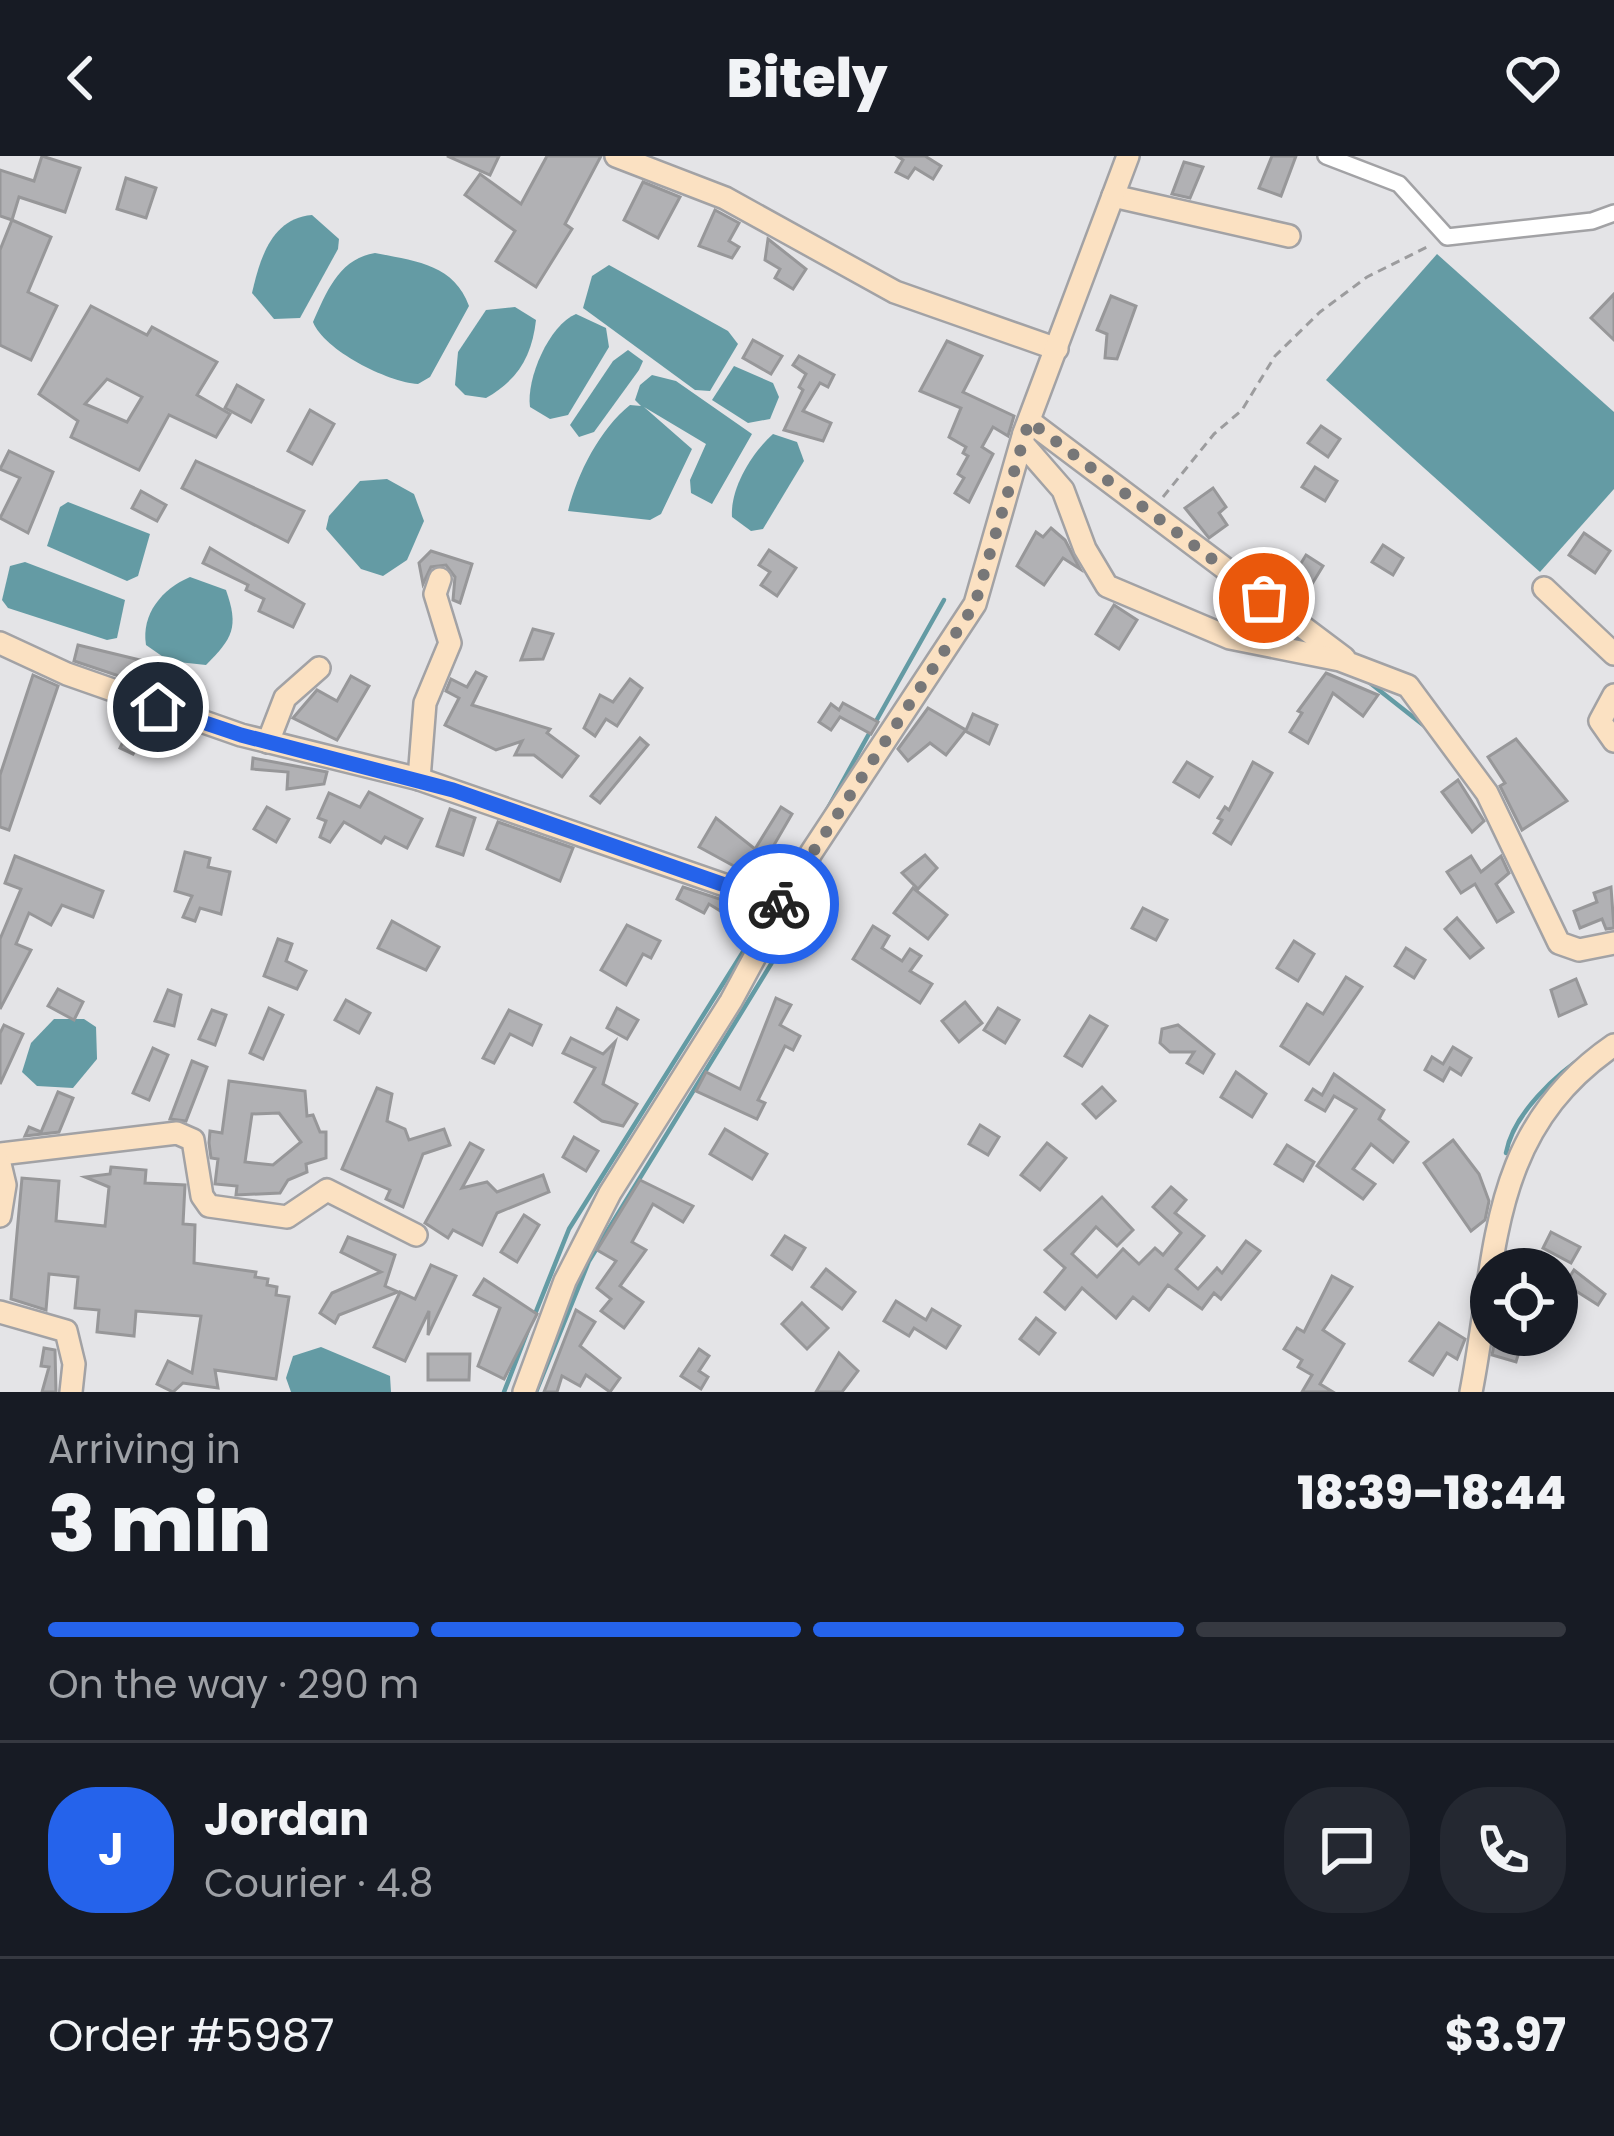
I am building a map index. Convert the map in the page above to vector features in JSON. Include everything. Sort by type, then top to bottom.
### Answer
[{"type":"street","points":[[616,156],[724,197],[895,292],[1058,349]]},
{"type":"street","points":[[524,1392],[565,1281],[601,1210],[731,1000],[782,905],[975,604],[1026,427],[1128,156]]},
{"type":"street","points":[[1326,156],[1399,184],[1447,237],[1592,221],[1614,213]]},
{"type":"street","points":[[1113,196],[1289,236]]},
{"type":"street","points":[[1026,427],[1151,512],[1454,742]]},
{"type":"street","points":[[1026,427],[1028,454],[1063,490],[1085,550],[1107,586],[1231,638],[1340,660],[1408,686],[1454,742],[1487,794],[1559,943],[1579,950],[1614,943]]},
{"type":"street","points":[[419,779],[424,703],[449,643],[435,594],[440,579]]},
{"type":"street","points":[[1544,588],[1614,654]]},
{"type":"street","points":[[0,643],[67,674],[268,742],[419,779],[782,905]]},
{"type":"street","points":[[268,742],[285,698],[319,668]]},
{"type":"street","points":[[1614,694],[1600,721],[1614,741]]},
{"type":"street","points":[[1471,1392],[1497,1216],[1533,1126],[1571,1074],[1614,1045]]},
{"type":"street","points":[[0,1154],[177,1133],[193,1140],[201,1165],[202,1196],[209,1206],[287,1217],[327,1190],[416,1235]]},
{"type":"street","points":[[0,1165],[5,1185],[0,1216]]},
{"type":"street","points":[[0,1312],[66,1331],[74,1351],[71,1392]]},
{"type":"path","points":[[1151,512],[1214,434],[1242,410],[1275,356],[1320,312],[1367,277],[1447,237]]},
{"type":"water","points":[[312,215],[339,239],[338,249],[300,318],[274,319],[252,293],[259,266],[278,232]]},
{"type":"water","points":[[375,253],[443,273],[454,281],[469,306],[430,377],[418,384],[358,363],[319,333],[313,322],[343,269]]},
{"type":"water","points":[[1437,254],[1614,412],[1614,489],[1540,572],[1326,380]]},
{"type":"water","points":[[609,265],[728,331],[738,344],[710,391],[695,390],[583,308],[592,276]]},
{"type":"water","points":[[515,307],[536,320],[522,366],[486,398],[465,395],[455,385],[458,352],[486,310]]},
{"type":"water","points":[[576,314],[606,328],[609,347],[568,415],[550,419],[530,407],[532,382],[549,341]]},
{"type":"water","points":[[628,350],[643,361],[639,370],[594,432],[579,437],[570,425],[613,361]]},
{"type":"water","points":[[734,366],[773,383],[779,397],[770,419],[748,423],[712,400]]},
{"type":"water","points":[[652,375],[676,381],[752,434],[712,504],[691,493],[690,480],[706,444],[644,407],[692,449],[661,514],[650,520],[568,511],[600,439],[630,405],[641,406],[635,400],[640,385]]},
{"type":"water","points":[[773,434],[797,442],[804,461],[763,529],[751,531],[732,517],[732,506],[750,461]]},
{"type":"water","points":[[387,479],[414,494],[424,521],[407,560],[383,576],[361,569],[326,529],[329,516],[360,481]]},
{"type":"water","points":[[68,502],[150,534],[138,576],[127,581],[47,546],[60,507]]},
{"type":"water","points":[[25,562],[125,600],[117,638],[107,640],[8,608],[2,600],[10,566]]},
{"type":"water","points":[[190,577],[226,590],[232,614],[228,639],[206,665],[169,661],[146,645],[150,613],[171,588]]},
{"type":"water","points":[[54,1019],[84,1019],[96,1027],[97,1059],[73,1088],[37,1086],[22,1072],[31,1043]]},
{"type":"water","points":[[321,1347],[390,1376],[391,1392],[291,1392],[286,1378],[293,1356]]},
{"type":"building","points":[[42,156],[80,168],[65,212],[19,197],[12,220],[0,216],[0,170],[34,181]]},
{"type":"building","points":[[447,156],[499,156],[490,175]]},
{"type":"building","points":[[547,156],[601,156],[565,224],[572,229],[536,287],[496,261],[515,231],[465,195],[480,174],[521,204]]},
{"type":"building","points":[[897,156],[925,156],[941,166],[933,179],[915,168],[908,178],[896,172],[903,160]]},
{"type":"building","points":[[1272,156],[1296,156],[1281,196],[1259,188]]},
{"type":"building","points":[[1184,162],[1203,167],[1190,198],[1172,194]]},
{"type":"building","points":[[126,178],[156,188],[146,218],[117,209]]},
{"type":"building","points":[[643,182],[680,197],[658,238],[624,220]]},
{"type":"building","points":[[715,210],[739,223],[729,241],[739,247],[732,258],[699,246]]},
{"type":"building","points":[[12,220],[51,237],[28,292],[57,306],[31,360],[0,345],[0,250]]},
{"type":"building","points":[[768,239],[806,269],[793,289],[775,278],[780,269],[765,260]]},
{"type":"building","points":[[1614,294],[1614,340],[1591,318]]},
{"type":"building","points":[[1111,296],[1136,306],[1117,359],[1105,358],[1107,334],[1097,330]]},
{"type":"building","points":[[91,306],[147,335],[152,327],[217,362],[197,395],[230,414],[216,437],[169,415],[139,470],[71,437],[78,421],[39,394]],"holes":[[[107,379],[142,397],[127,422],[85,404]]]},
{"type":"building","points":[[753,340],[782,356],[771,374],[743,358]]},
{"type":"building","points":[[947,341],[982,356],[963,392],[1014,416],[1008,436],[993,427],[982,447],[993,454],[969,502],[955,493],[964,478],[958,474],[968,456],[963,453],[966,447],[949,437],[961,408],[920,391]]},
{"type":"building","points":[[799,356],[834,375],[828,387],[820,383],[803,411],[831,423],[823,441],[784,430],[803,390],[799,387],[806,374],[793,365]]},
{"type":"building","points":[[237,385],[263,400],[251,422],[225,408]]},
{"type":"building","points":[[310,410],[334,424],[312,464],[288,451]]},
{"type":"building","points":[[1321,426],[1340,439],[1328,457],[1308,443]]},
{"type":"building","points":[[9,451],[53,472],[28,533],[0,518],[20,478],[0,469]]},
{"type":"building","points":[[196,461],[304,511],[288,542],[182,488]]},
{"type":"building","points":[[1315,467],[1337,481],[1325,501],[1302,487]]},
{"type":"building","points":[[1213,488],[1226,507],[1219,513],[1227,525],[1209,538],[1185,508]]},
{"type":"building","points":[[141,491],[166,505],[157,521],[132,508]]},
{"type":"building","points":[[1051,528],[1065,540],[1080,569],[1063,558],[1044,585],[1017,566],[1036,532],[1043,537]]},
{"type":"building","points":[[1584,533],[1610,551],[1595,573],[1569,555]]},
{"type":"building","points":[[1383,545],[1403,558],[1393,575],[1372,562]]},
{"type":"building","points":[[210,548],[304,604],[293,627],[259,611],[264,599],[246,590],[248,585],[203,563]]},
{"type":"building","points":[[769,550],[796,568],[777,596],[761,585],[770,572],[759,565]]},
{"type":"building","points":[[431,551],[472,564],[460,603],[453,600],[455,577],[446,565],[431,567],[423,584],[419,563]]},
{"type":"building","points":[[1306,555],[1323,566],[1309,589],[1292,578]]},
{"type":"building","points":[[1114,605],[1137,620],[1119,649],[1096,634]]},
{"type":"building","points":[[533,629],[553,634],[543,659],[521,660]]},
{"type":"building","points":[[78,645],[164,670],[157,683],[137,673],[134,681],[74,661]]},
{"type":"building","points":[[476,672],[486,677],[472,705],[550,729],[547,733],[578,756],[562,777],[534,755],[515,755],[522,741],[496,750],[445,725],[459,698],[446,691],[451,679],[467,687]]},
{"type":"building","points":[[1326,673],[1378,695],[1363,716],[1333,693],[1308,743],[1290,732],[1302,713],[1298,711]]},
{"type":"building","points":[[33,675],[58,686],[9,830],[0,827],[0,775]]},
{"type":"building","points":[[351,676],[369,686],[337,740],[293,718],[317,690],[337,701]]},
{"type":"building","points":[[630,679],[642,688],[617,726],[606,719],[595,736],[584,728],[600,695],[613,702]]},
{"type":"building","points":[[843,703],[878,722],[871,734],[840,717],[831,730],[819,722],[831,704],[839,710]]},
{"type":"building","points":[[928,708],[966,730],[973,714],[997,725],[989,744],[965,731],[946,755],[930,743],[908,761],[898,749]]},
{"type":"building","points":[[136,714],[153,720],[133,754],[120,748]]},
{"type":"building","points":[[640,738],[648,745],[600,803],[591,796]]},
{"type":"building","points":[[1516,739],[1567,801],[1522,830],[1500,786],[1505,783],[1488,757]]},
{"type":"building","points":[[253,758],[327,772],[324,784],[287,789],[288,772],[252,769]]},
{"type":"building","points":[[1187,762],[1212,777],[1199,797],[1174,782]]},
{"type":"building","points":[[1253,762],[1272,773],[1231,844],[1214,833],[1222,820],[1218,818],[1225,807],[1229,810]]},
{"type":"building","points":[[1458,780],[1484,821],[1472,832],[1442,792]]},
{"type":"building","points":[[369,792],[422,819],[407,848],[385,837],[381,843],[344,822],[330,842],[320,837],[326,821],[318,818],[329,793],[360,807]]},
{"type":"building","points":[[267,807],[289,819],[276,842],[254,829]]},
{"type":"building","points":[[781,807],[792,814],[767,857],[778,865],[773,873],[749,859],[743,871],[699,847],[716,818],[755,849]]},
{"type":"building","points":[[450,809],[475,818],[463,855],[437,846]]},
{"type":"building","points":[[498,822],[573,848],[560,881],[487,849]]},
{"type":"building","points":[[185,852],[210,858],[208,867],[230,872],[221,914],[200,908],[195,921],[183,917],[192,896],[175,891]]},
{"type":"building","points":[[925,855],[937,868],[918,889],[902,873]]},
{"type":"building","points":[[15,856],[103,891],[93,917],[62,905],[51,925],[29,913],[16,944],[31,950],[0,1009],[0,939],[21,889],[5,883]]},
{"type":"building","points":[[1471,856],[1481,872],[1501,856],[1509,873],[1496,884],[1513,912],[1497,922],[1475,884],[1461,893],[1447,872]]},
{"type":"building","points":[[683,887],[729,902],[722,912],[709,904],[704,913],[677,899]]},
{"type":"building","points":[[1611,887],[1614,928],[1606,929],[1602,919],[1580,928],[1574,911],[1597,902],[1594,893]]},
{"type":"building","points":[[913,888],[947,915],[928,939],[894,913]]},
{"type":"building","points":[[1143,908],[1167,920],[1156,940],[1132,928]]},
{"type":"building","points":[[1457,918],[1483,948],[1470,958],[1445,929]]},
{"type":"building","points":[[392,921],[439,947],[426,970],[378,948]]},
{"type":"building","points":[[627,925],[660,941],[651,958],[643,954],[626,985],[601,970]]},
{"type":"building","points":[[873,926],[889,936],[882,948],[902,961],[910,949],[921,956],[910,971],[932,984],[920,1003],[853,959]]},
{"type":"building","points":[[278,939],[292,944],[286,961],[306,971],[297,989],[264,976]]},
{"type":"building","points":[[1294,941],[1314,954],[1298,981],[1277,968]]},
{"type":"building","points":[[1406,948],[1425,960],[1414,978],[1395,966]]},
{"type":"building","points":[[1346,977],[1362,987],[1309,1064],[1281,1046],[1307,1004],[1323,1014]]},
{"type":"building","points":[[1576,979],[1586,1004],[1559,1016],[1551,990]]},
{"type":"building","points":[[58,989],[83,1002],[74,1020],[48,1006]]},
{"type":"building","points":[[168,990],[181,995],[174,1026],[155,1021]]},
{"type":"building","points":[[776,998],[791,1005],[780,1025],[800,1036],[793,1050],[785,1046],[758,1100],[765,1103],[757,1119],[696,1091],[706,1072],[740,1089]]},
{"type":"building","points":[[346,1000],[370,1013],[359,1033],[335,1020]]},
{"type":"building","points":[[965,1002],[982,1023],[959,1042],[942,1021]]},
{"type":"building","points":[[269,1008],[283,1015],[263,1059],[250,1053]]},
{"type":"building","points":[[617,1008],[638,1020],[627,1039],[607,1028]]},
{"type":"building","points":[[998,1008],[1019,1020],[1005,1043],[984,1030]]},
{"type":"building","points":[[212,1010],[226,1015],[215,1045],[199,1039]]},
{"type":"building","points":[[509,1010],[541,1025],[532,1045],[510,1034],[494,1063],[483,1058]]},
{"type":"building","points":[[1090,1016],[1107,1026],[1082,1066],[1065,1056]]},
{"type":"building","points":[[4,1025],[23,1034],[0,1084],[0,1033]]},
{"type":"building","points":[[1178,1025],[1214,1054],[1203,1073],[1187,1063],[1194,1052],[1170,1052],[1160,1043],[1162,1029]]},
{"type":"building","points":[[571,1038],[603,1054],[615,1042],[603,1084],[637,1104],[623,1126],[602,1121],[575,1102],[595,1068],[563,1053]]},
{"type":"building","points":[[1453,1047],[1471,1058],[1461,1075],[1450,1068],[1443,1081],[1425,1070],[1432,1057],[1443,1064]]},
{"type":"building","points":[[153,1048],[168,1055],[149,1100],[133,1093]]},
{"type":"building","points":[[192,1061],[207,1067],[186,1121],[170,1119]]},
{"type":"building","points":[[1236,1072],[1266,1094],[1252,1117],[1221,1097]]},
{"type":"building","points":[[1334,1074],[1384,1110],[1379,1119],[1408,1142],[1393,1162],[1371,1144],[1353,1169],[1375,1184],[1363,1199],[1317,1166],[1356,1109],[1334,1096],[1325,1111],[1306,1100],[1313,1089],[1322,1095]]},
{"type":"building","points":[[229,1081],[305,1091],[307,1116],[313,1115],[320,1132],[326,1132],[326,1158],[306,1164],[307,1172],[288,1180],[280,1193],[236,1195],[237,1186],[215,1184],[218,1159],[211,1158],[210,1131],[222,1133]],"holes":[[[279,1113],[301,1142],[273,1165],[245,1162],[252,1114]]]},
{"type":"building","points":[[1102,1087],[1115,1101],[1096,1118],[1083,1104]]},
{"type":"building","points":[[377,1088],[392,1094],[387,1121],[405,1129],[409,1140],[444,1129],[450,1145],[423,1154],[403,1207],[386,1199],[390,1190],[342,1169]]},
{"type":"building","points":[[58,1092],[73,1098],[59,1132],[25,1136],[29,1127],[41,1132]]},
{"type":"building","points":[[980,1125],[999,1137],[988,1155],[969,1144]]},
{"type":"building","points":[[725,1129],[767,1154],[752,1179],[710,1154]]},
{"type":"building","points":[[574,1137],[598,1151],[586,1171],[563,1157]]},
{"type":"building","points":[[1453,1140],[1479,1174],[1489,1201],[1485,1220],[1471,1231],[1424,1163]]},
{"type":"building","points":[[470,1143],[483,1150],[462,1188],[487,1182],[497,1192],[543,1175],[549,1192],[497,1213],[482,1245],[453,1230],[448,1238],[425,1223]]},
{"type":"building","points":[[1047,1143],[1066,1158],[1040,1190],[1021,1175]]},
{"type":"building","points":[[1287,1145],[1314,1162],[1303,1181],[1275,1164]]},
{"type":"building","points":[[111,1167],[146,1170],[145,1183],[185,1185],[183,1224],[195,1225],[194,1263],[256,1272],[255,1277],[277,1287],[276,1295],[289,1297],[276,1379],[215,1370],[218,1388],[183,1383],[173,1392],[157,1384],[168,1361],[192,1373],[201,1316],[136,1311],[134,1336],[97,1332],[99,1310],[75,1308],[78,1277],[49,1274],[46,1310],[11,1299],[22,1178],[59,1181],[56,1221],[105,1226],[109,1187],[85,1177],[110,1174]]},
{"type":"building","points":[[640,1180],[693,1206],[683,1222],[653,1204],[632,1242],[646,1250],[620,1286],[643,1302],[624,1328],[601,1311],[611,1299],[597,1288],[616,1261],[597,1250]]},
{"type":"building","points":[[1171,1187],[1186,1200],[1175,1213],[1204,1236],[1176,1269],[1198,1289],[1217,1268],[1222,1273],[1246,1241],[1260,1251],[1221,1299],[1214,1293],[1202,1309],[1168,1285],[1149,1310],[1133,1297],[1116,1318],[1082,1288],[1065,1309],[1045,1292],[1065,1268],[1045,1250],[1102,1197],[1133,1230],[1117,1246],[1096,1227],[1072,1254],[1097,1277],[1123,1249],[1139,1264],[1155,1248],[1163,1255],[1181,1233],[1153,1207]]},
{"type":"building","points":[[524,1215],[539,1225],[517,1262],[501,1252]]},
{"type":"building","points":[[1551,1232],[1580,1247],[1578,1251],[1543,1248]]},
{"type":"building","points":[[785,1236],[805,1248],[792,1269],[772,1255]]},
{"type":"building","points":[[348,1237],[395,1255],[385,1286],[398,1292],[339,1315],[335,1323],[320,1313],[332,1293],[381,1272],[341,1252]]},
{"type":"building","points":[[431,1265],[456,1276],[428,1335],[429,1311],[405,1361],[374,1347],[400,1292],[415,1299]]},
{"type":"building","points":[[826,1269],[855,1292],[842,1309],[812,1287]]},
{"type":"building","points":[[1578,1273],[1605,1294],[1598,1305],[1578,1292]]},
{"type":"building","points":[[1332,1276],[1352,1287],[1323,1330],[1344,1344],[1320,1384],[1333,1392],[1302,1392],[1312,1375],[1298,1367],[1302,1360],[1284,1349],[1297,1328],[1304,1332]]},
{"type":"building","points":[[484,1279],[537,1314],[504,1379],[478,1366],[500,1308],[474,1295]]},
{"type":"building","points":[[896,1301],[926,1320],[932,1309],[960,1326],[946,1348],[914,1328],[909,1336],[884,1321]]},
{"type":"building","points":[[802,1303],[828,1328],[807,1349],[782,1324]]},
{"type":"building","points":[[576,1310],[595,1322],[580,1346],[620,1378],[610,1392],[586,1375],[580,1386],[562,1376],[557,1392],[544,1392]]},
{"type":"building","points":[[1036,1318],[1055,1333],[1039,1354],[1020,1339]]},
{"type":"building","points":[[1439,1323],[1465,1339],[1457,1359],[1447,1353],[1433,1375],[1410,1361]]},
{"type":"building","points":[[44,1348],[55,1350],[56,1392],[42,1392],[49,1367],[41,1366]]},
{"type":"building","points":[[699,1349],[709,1356],[699,1371],[708,1377],[701,1389],[681,1376]]},
{"type":"building","points":[[839,1353],[858,1371],[842,1392],[816,1392]]},
{"type":"building","points":[[428,1354],[470,1354],[469,1380],[428,1380]]},
{"type":"waterway","points":[[875,723],[944,600]]},
{"type":"waterway","points":[[1365,679],[1427,728]]},
{"type":"waterway","points":[[823,817],[870,732]]},
{"type":"waterway","points":[[542,811],[622,839]]},
{"type":"waterway","points":[[536,1392],[589,1261],[806,907]]},
{"type":"waterway","points":[[535,1314],[569,1229],[763,920]]},
{"type":"waterway","points":[[1506,1153],[1517,1124],[1538,1096],[1589,1053]]},
{"type":"waterway","points":[[504,1392],[528,1330]]},
{"type":"way so far","points":[[779,904],[975,604],[1029,421],[1264,598]]},
{"type":"route","points":[[158,707],[241,735],[419,779],[557,823],[779,904]]}]
